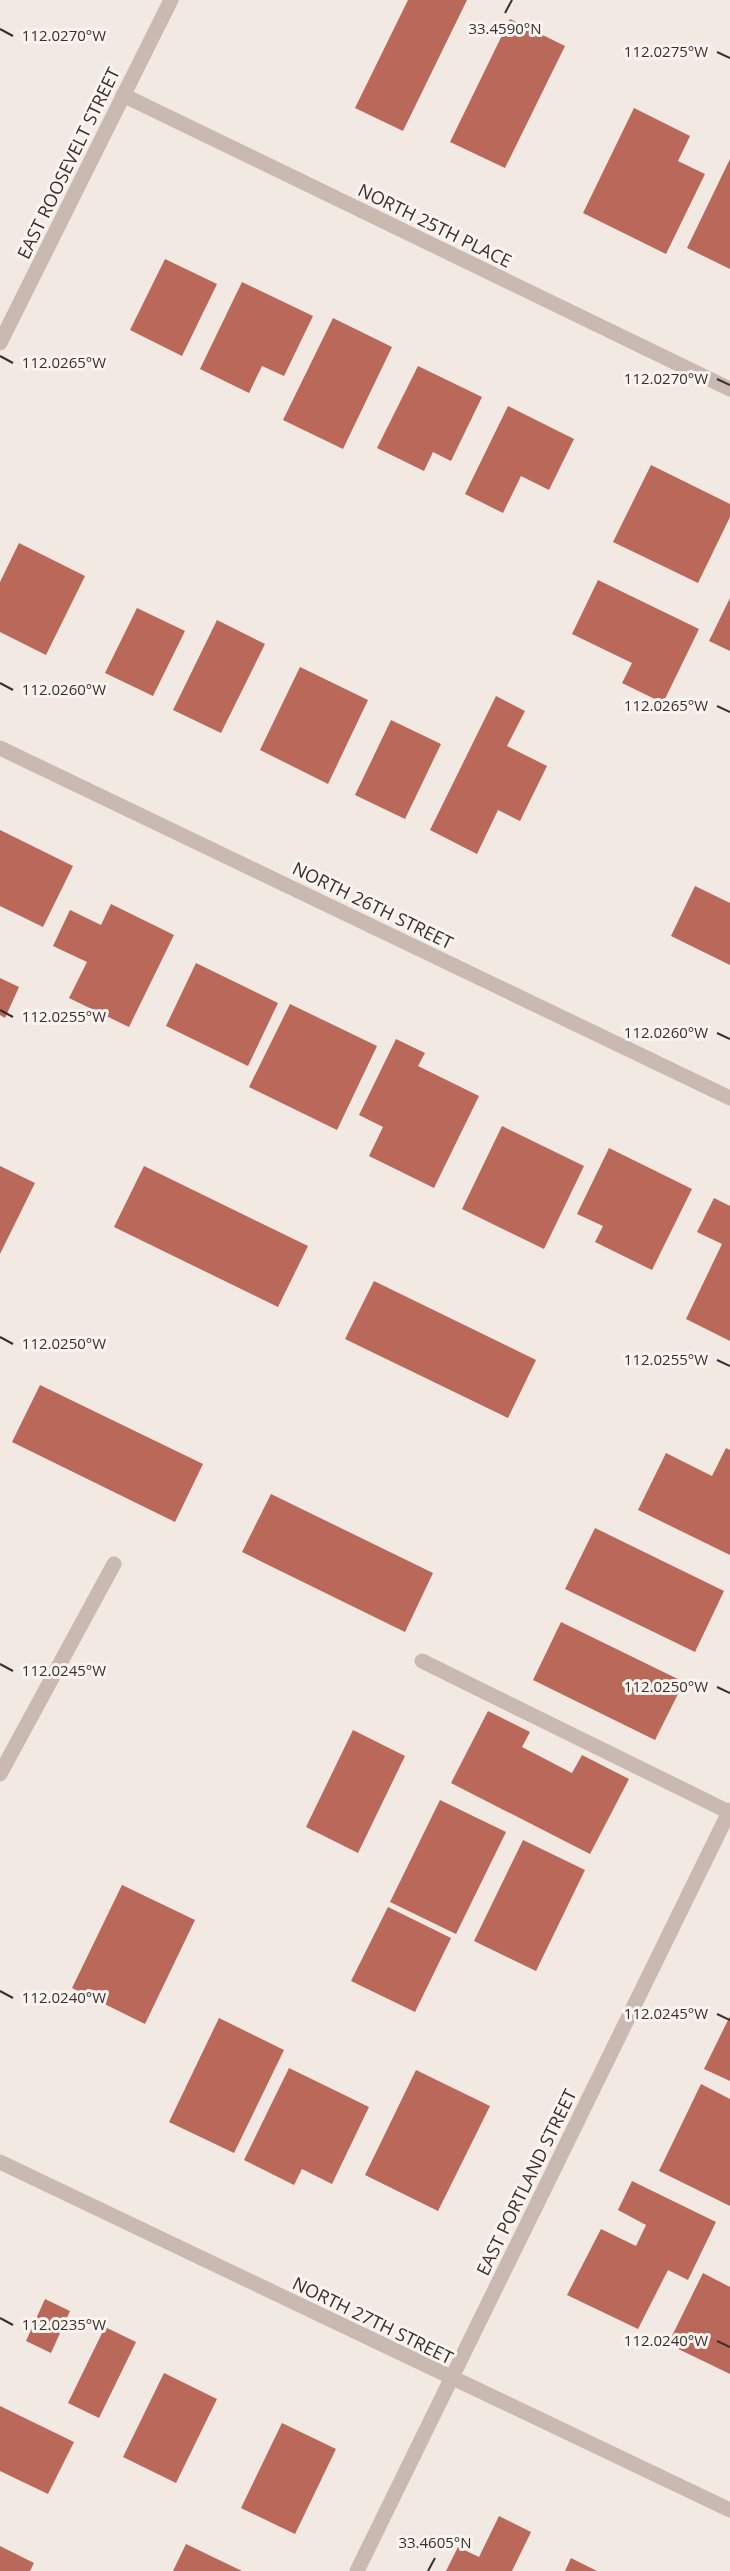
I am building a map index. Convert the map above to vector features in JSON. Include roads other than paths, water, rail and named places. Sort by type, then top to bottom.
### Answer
[{"type":"street","name":"EAST ROOSEVELT STREET","points":[[0,343],[171,0]]},
{"type":"street","name":"NORTH 25TH PLACE","points":[[123,95],[730,389]]},
{"type":"street","name":"NORTH 26TH STREET","points":[[0,748],[730,1098]]},
{"type":"street","points":[[0,1774],[114,1564]]},
{"type":"street","points":[[422,1661],[729,1811]]},
{"type":"street","name":"EAST PORTLAND STREET","points":[[357,2571],[729,1811]]},
{"type":"street","name":"NORTH 27TH STREET","points":[[0,2162],[730,2510]]}]
